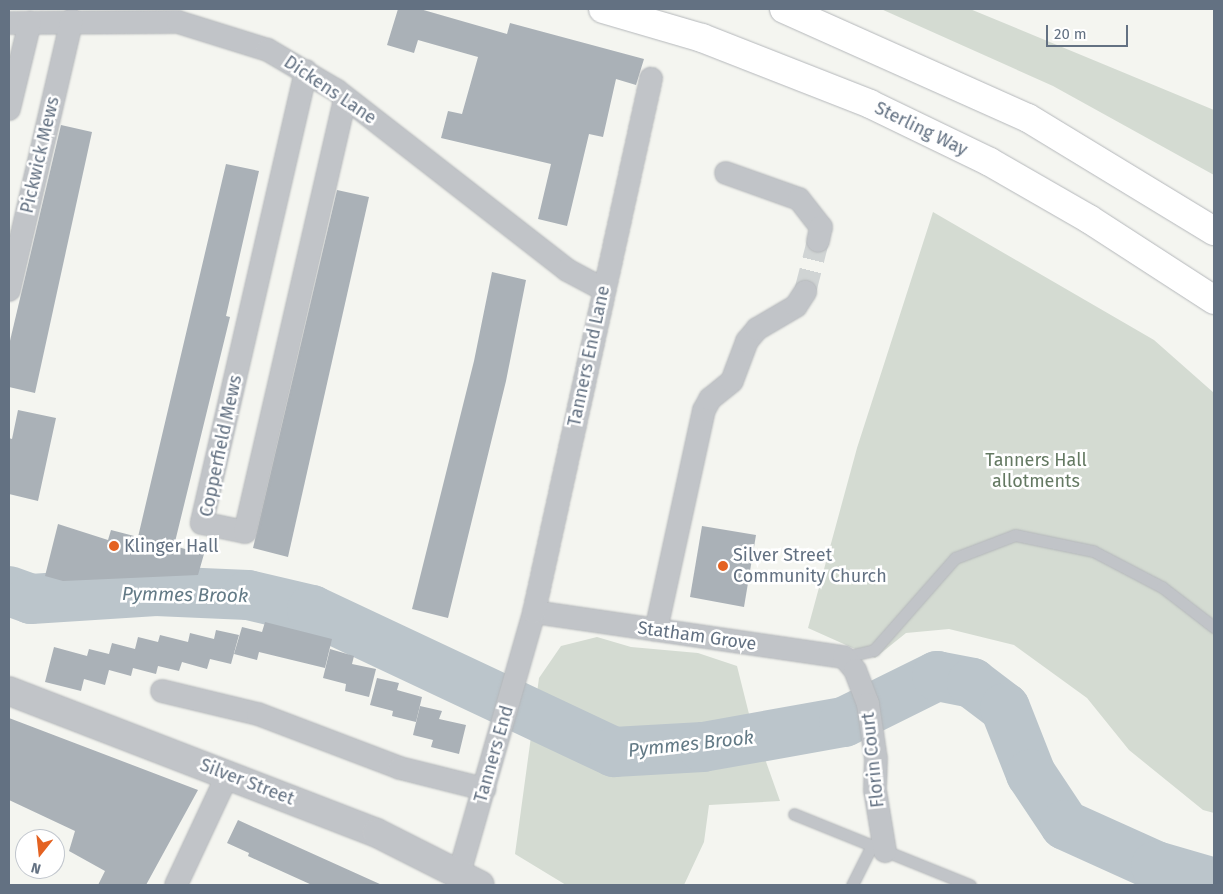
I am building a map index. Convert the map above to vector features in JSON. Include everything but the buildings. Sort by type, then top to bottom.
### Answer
[{"type":"highway","name":"Sterling Way","points":[[604,9],[702,38],[870,104],[990,162],[1089,219],[1214,300]]},
{"type":"highway","points":[[784,9],[1028,118],[1214,231]]},
{"type":"street","name":"Dickens Lane","points":[[19,22],[72,20],[178,22],[229,35],[306,71],[411,146],[567,270],[602,289]]},
{"type":"street","name":"Pickwick Mews","points":[[9,290],[72,20]]},
{"type":"street","points":[[9,109],[19,22]]},
{"type":"street","name":"Copperfield Mews","points":[[306,71],[202,523],[245,532],[345,99]]},
{"type":"street","name":"Tanners End Lane","points":[[531,622],[602,289],[643,129],[651,79]]},
{"type":"street","points":[[726,174],[799,199],[821,226],[818,241]]},
{"type":"street","points":[[656,630],[704,410],[710,399],[732,381],[747,341],[758,329],[796,306],[805,292]]},
{"type":"street","name":"Statham Grove","points":[[531,622],[656,630],[850,664]]},
{"type":"street","name":"Tanners End","points":[[470,880],[484,789],[531,622]]},
{"type":"street","name":"Florin Court","points":[[850,664],[868,704],[874,739],[878,848]]},
{"type":"street","name":"Silver Street","points":[[9,691],[377,833],[470,880]]},
{"type":"street","points":[[162,691],[258,714],[400,768],[484,789]]},
{"type":"street","points":[[176,885],[228,774]]},
{"type":"lane","points":[[850,664],[874,650],[955,558],[1015,535],[1093,551],[1162,587],[1214,627]]},
{"type":"lane","points":[[794,814],[970,885]]},
{"type":"lane","points":[[852,885],[878,848]]},
{"type":"green space","points":[[881,9],[970,9],[1214,110],[1214,175],[1053,86]]},
{"type":"green space","name":"Tanners Hall allotments","points":[[933,212],[1154,340],[1214,393],[1214,813],[1203,810],[1129,750],[1087,698],[1014,645],[949,629],[906,633],[875,658],[808,628],[857,448]]},
{"type":"green space","points":[[597,637],[631,647],[698,653],[737,666],[749,714],[780,801],[709,805],[704,842],[684,885],[566,885],[515,854],[539,678],[561,646]]},
{"type":"waterway","name":"Pymmes Brook","points":[[9,591],[31,599],[156,591],[248,595],[312,610],[614,752],[703,747],[844,722],[937,676],[972,683],[1005,708],[1031,774],[1065,825],[1156,866],[1214,883]]},
{"type":"tunnel","points":[[805,292],[818,241]]},
{"type":"place","name":"Klinger Hall","points":[[114,546]]},
{"type":"place","name":"Silver Street Community Church","points":[[723,566]]}]
